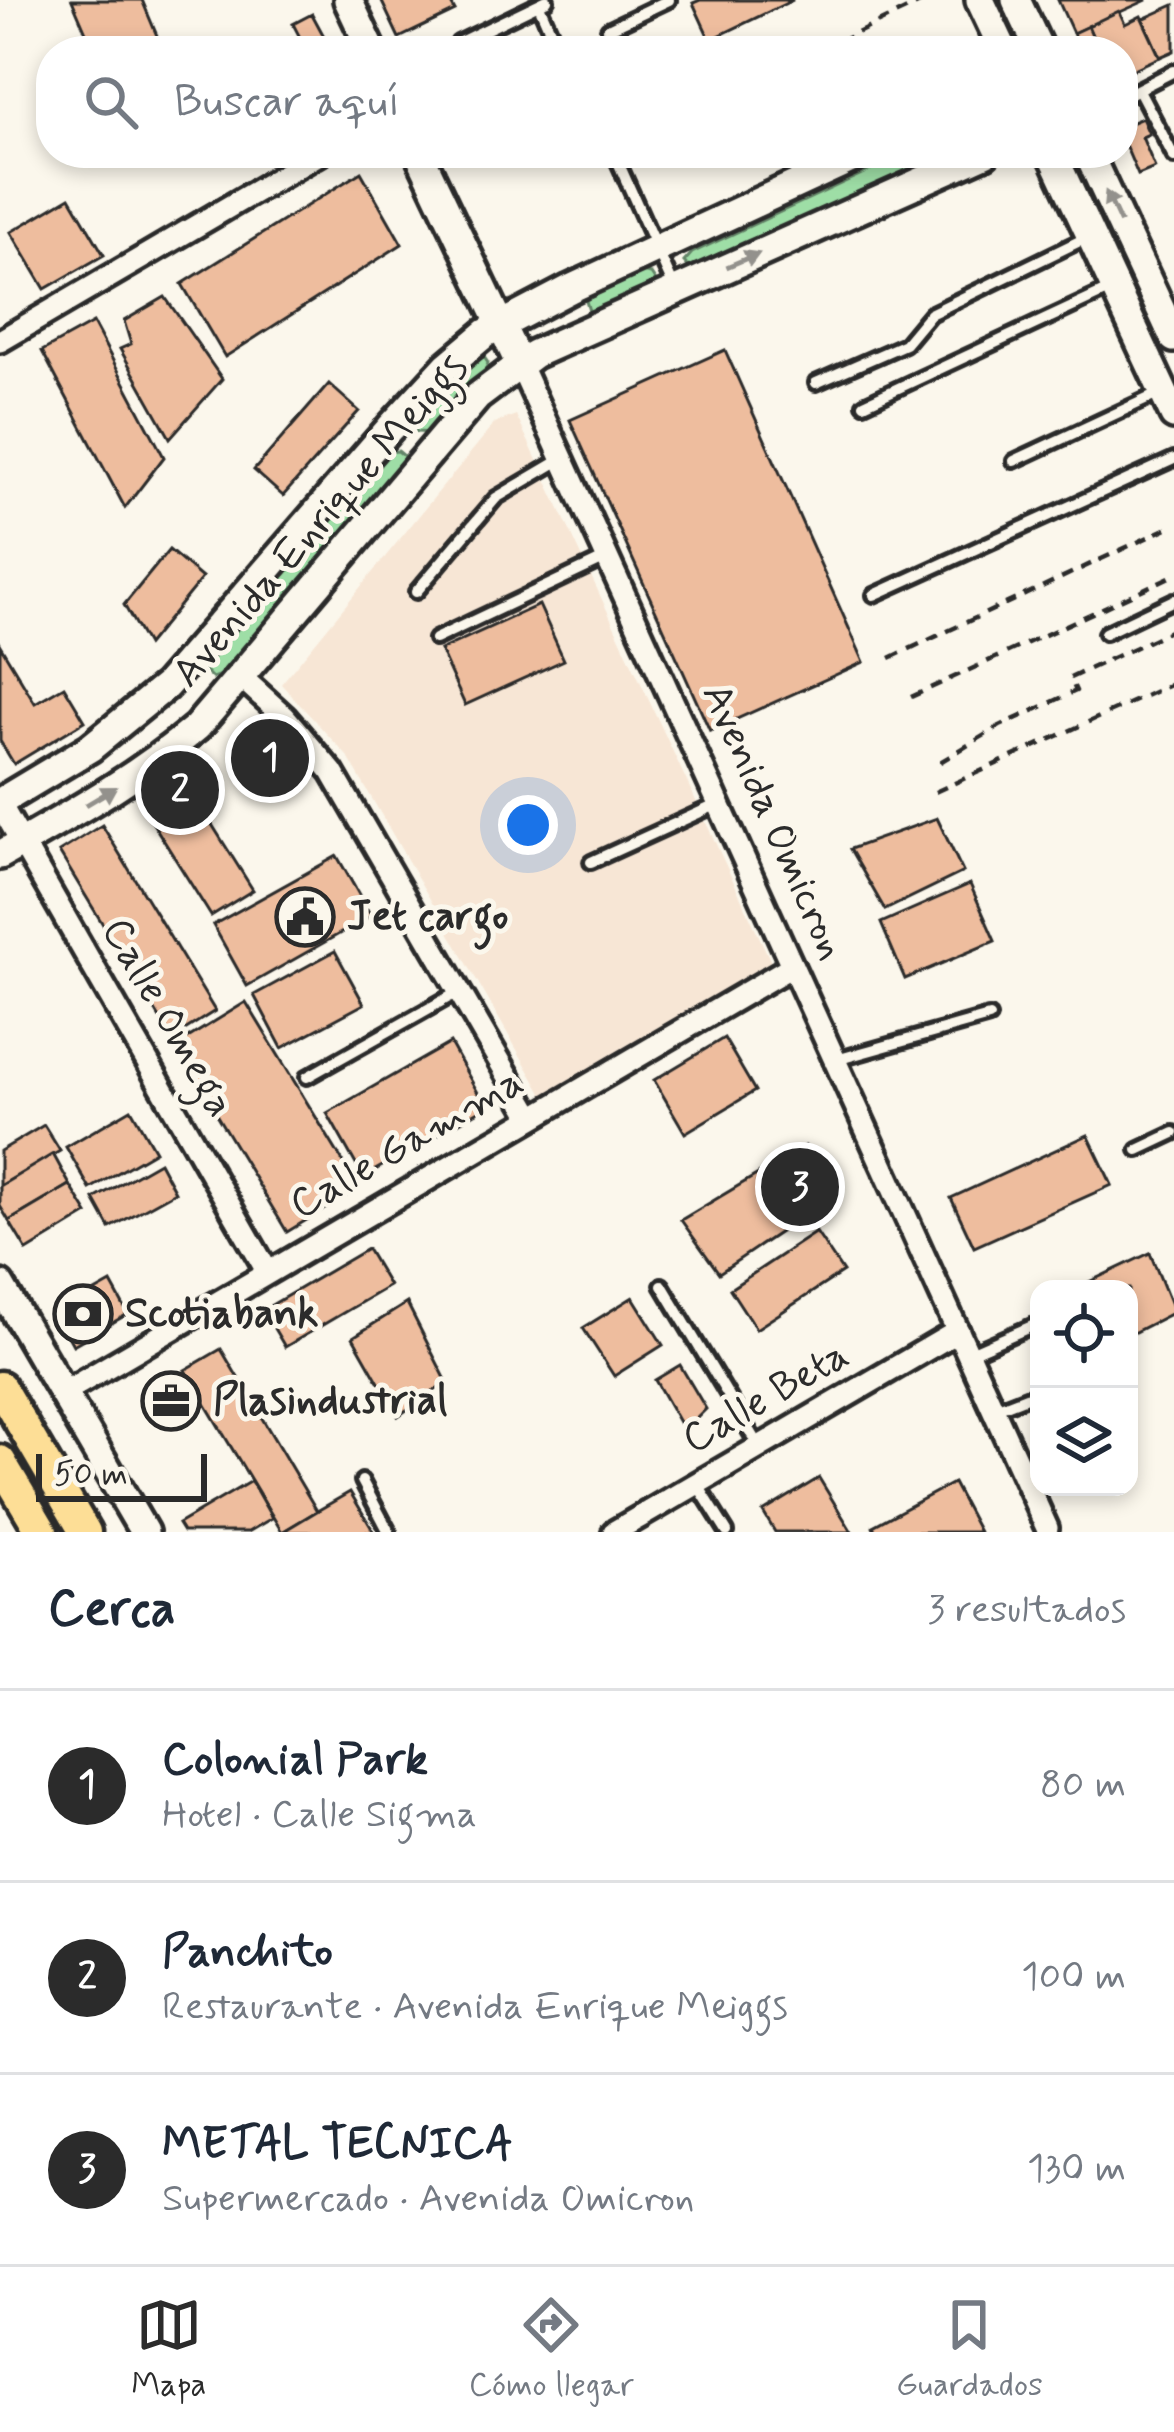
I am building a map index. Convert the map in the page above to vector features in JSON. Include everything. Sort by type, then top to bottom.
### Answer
[{"type":"main road","points":[[348,0],[365,36]]},
{"type":"main road","points":[[980,0],[997,36]]},
{"type":"main road","points":[[1016,0],[1033,36]]},
{"type":"main road","name":"Avenida Omicron","points":[[426,168],[519,363]]},
{"type":"main road","name":"Avenida Enrique Meiggs","points":[[0,803],[90,748],[166,686],[448,365],[500,324],[831,168]]},
{"type":"main road","name":"Avenida Enrique Meiggs","points":[[11,849],[161,757],[197,727],[477,397],[519,363],[925,168]]},
{"type":"main road","points":[[1059,168],[1168,404]]},
{"type":"main road","points":[[1095,168],[1174,338]]},
{"type":"main road","points":[[569,289],[588,329]]},
{"type":"main road","points":[[390,428],[424,457]]},
{"type":"main road","points":[[0,1285],[144,1532]]},
{"type":"main road","points":[[0,1387],[85,1532]]},
{"type":"main road","points":[[0,1461],[42,1532]]},
{"type":"street","points":[[0,340],[295,168]]},
{"type":"street","name":"Avenida Omicron","points":[[519,363],[1048,1530]]},
{"type":"street","points":[[240,676],[285,717],[332,772],[532,1117]]},
{"type":"street","name":"Calle Omega","points":[[0,803],[11,849],[267,1271]]},
{"type":"street","name":"Calle Gamma","points":[[63,1393],[792,966]]},
{"type":"street","name":"Calle Beta","points":[[614,1532],[958,1331]]},
{"type":"lane","points":[[608,29],[669,0]]},
{"type":"lane","points":[[475,36],[543,3],[554,36]]},
{"type":"lane","points":[[1174,71],[1139,90],[1174,157]]},
{"type":"lane","points":[[621,168],[675,289]]},
{"type":"lane","points":[[816,383],[905,344],[930,314],[1090,236]]},
{"type":"lane","points":[[864,404],[1114,288]]},
{"type":"lane","points":[[1014,461],[1168,404]]},
{"type":"lane","points":[[416,592],[496,498],[562,459]]},
{"type":"lane","points":[[874,595],[1174,459]]},
{"type":"lane","points":[[435,639],[606,558]]},
{"type":"lane","points":[[1105,633],[1174,601]]},
{"type":"lane","points":[[591,862],[718,804]]},
{"type":"lane","points":[[308,1077],[460,991]]},
{"type":"lane","points":[[835,1061],[989,1017]]},
{"type":"lane","points":[[1138,1150],[1174,1132]]},
{"type":"lane","points":[[662,1285],[759,1447]]},
{"type":"lane","points":[[968,1354],[1030,1327]]},
{"type":"lane","points":[[993,1410],[1030,1396]]},
{"type":"lane","points":[[362,1481],[389,1532]]},
{"type":"lane","points":[[697,1484],[727,1532]]},
{"type":"path","points":[[851,36],[926,0]]},
{"type":"path","points":[[890,658],[1174,525]]},
{"type":"path","points":[[911,698],[1174,575]]},
{"type":"path","points":[[940,762],[1000,726],[1076,691],[1070,678],[1174,629]]},
{"type":"path","points":[[934,792],[1174,683]]},
{"type":"shaded area","points":[[516,415],[771,962],[543,1095],[348,757],[281,684],[495,423]]},
{"type":"green space","points":[[875,168],[922,168],[693,272],[684,262],[692,253]]},
{"type":"green space","points":[[641,272],[651,274],[657,283],[652,294],[603,315],[589,311],[586,301],[593,292]]},
{"type":"green space","points":[[480,351],[488,363],[483,377],[433,433],[417,432],[411,423]]},
{"type":"green space","points":[[386,452],[404,456],[401,467],[221,675],[212,678],[204,660]]},
{"type":"building","points":[[72,0],[142,0],[157,36],[88,36]]},
{"type":"building","points":[[381,0],[449,0],[455,11],[398,36]]},
{"type":"building","points":[[793,0],[718,36],[708,36],[693,3]]},
{"type":"building","points":[[1058,0],[1147,0],[1073,33]]},
{"type":"building","points":[[1174,5],[1174,51],[1160,57],[1143,19]]},
{"type":"building","points":[[1119,11],[1125,24],[1141,16],[1160,57],[1138,67],[1138,36],[1092,36],[1088,26]]},
{"type":"building","points":[[312,14],[324,36],[299,36],[293,24]]},
{"type":"building","points":[[1088,26],[1092,36],[1074,36]]},
{"type":"building","points":[[1142,118],[1149,134],[1142,137],[1155,168],[1138,175],[1135,168],[1138,120]]},
{"type":"building","points":[[361,172],[402,244],[225,357],[182,284]]},
{"type":"building","points":[[70,197],[104,255],[45,289],[11,232]]},
{"type":"building","points":[[165,297],[222,379],[170,438],[120,349],[131,344],[124,321]]},
{"type":"building","points":[[93,323],[164,457],[125,508],[42,351]]},
{"type":"building","points":[[725,350],[864,662],[710,731],[570,420]]},
{"type":"building","points":[[329,384],[359,411],[283,496],[254,470]]},
{"type":"building","points":[[169,550],[202,578],[147,645],[124,605]]},
{"type":"building","points":[[539,605],[564,660],[465,705],[440,650]]},
{"type":"building","points":[[0,645],[35,703],[64,686],[85,721],[14,764],[0,741]]},
{"type":"building","points":[[181,775],[253,890],[211,916],[139,801]]},
{"type":"building","points":[[937,818],[963,872],[885,910],[850,849]]},
{"type":"building","points":[[102,825],[215,1011],[172,1038],[59,852]]},
{"type":"building","points":[[337,856],[371,916],[247,986],[213,925]]},
{"type":"building","points":[[970,884],[995,941],[905,979],[881,923]]},
{"type":"building","points":[[335,951],[364,1004],[282,1048],[254,995]]},
{"type":"building","points":[[246,1002],[359,1188],[287,1232],[175,1046]]},
{"type":"building","points":[[724,1038],[755,1091],[685,1133],[654,1080]]},
{"type":"building","points":[[450,1043],[486,1107],[363,1177],[327,1113]]},
{"type":"building","points":[[131,1109],[155,1151],[90,1189],[66,1147]]},
{"type":"building","points":[[44,1125],[60,1151],[0,1186],[0,1151]]},
{"type":"building","points":[[1088,1135],[1112,1185],[974,1247],[951,1198]]},
{"type":"building","points":[[805,1146],[832,1197],[719,1273],[681,1220]]},
{"type":"building","points":[[53,1154],[70,1185],[9,1221],[0,1206],[0,1186]]},
{"type":"building","points":[[159,1162],[175,1192],[110,1228],[94,1199]]},
{"type":"building","points":[[70,1185],[88,1214],[27,1251],[9,1221]]},
{"type":"building","points":[[816,1232],[843,1272],[756,1329],[730,1289]]},
{"type":"building","points":[[367,1249],[389,1286],[285,1347],[263,1310]]},
{"type":"building","points":[[1150,1253],[1174,1312],[1138,1330],[1138,1280],[1093,1280]]},
{"type":"building","points":[[111,1283],[128,1314],[73,1345],[56,1314]]},
{"type":"building","points":[[633,1297],[663,1345],[614,1376],[583,1328]]},
{"type":"building","points":[[407,1303],[447,1382],[398,1416],[353,1337]]},
{"type":"building","points":[[221,1349],[317,1511],[282,1532],[185,1370]]},
{"type":"building","points":[[680,1365],[706,1409],[684,1431],[655,1380]]},
{"type":"building","points":[[819,1478],[852,1532],[775,1532],[763,1512]]},
{"type":"building","points":[[251,1481],[272,1518],[248,1532],[183,1532],[178,1524]]},
{"type":"building","points":[[953,1483],[979,1532],[876,1532],[873,1526]]},
{"type":"building","points":[[350,1492],[374,1532],[282,1532],[317,1511]]},
{"type":"place","name":"Colonial Park","points":[[270,758]]},
{"type":"place","name":"Panchito","points":[[180,790]]},
{"type":"place","name":"Jet cargo","points":[[305,917]]},
{"type":"place","name":"METAL TECNICA","points":[[800,1187]]},
{"type":"place","name":"Scotiabank","points":[[83,1314]]},
{"type":"place","name":"Plasindustrial","points":[[171,1401]]}]
